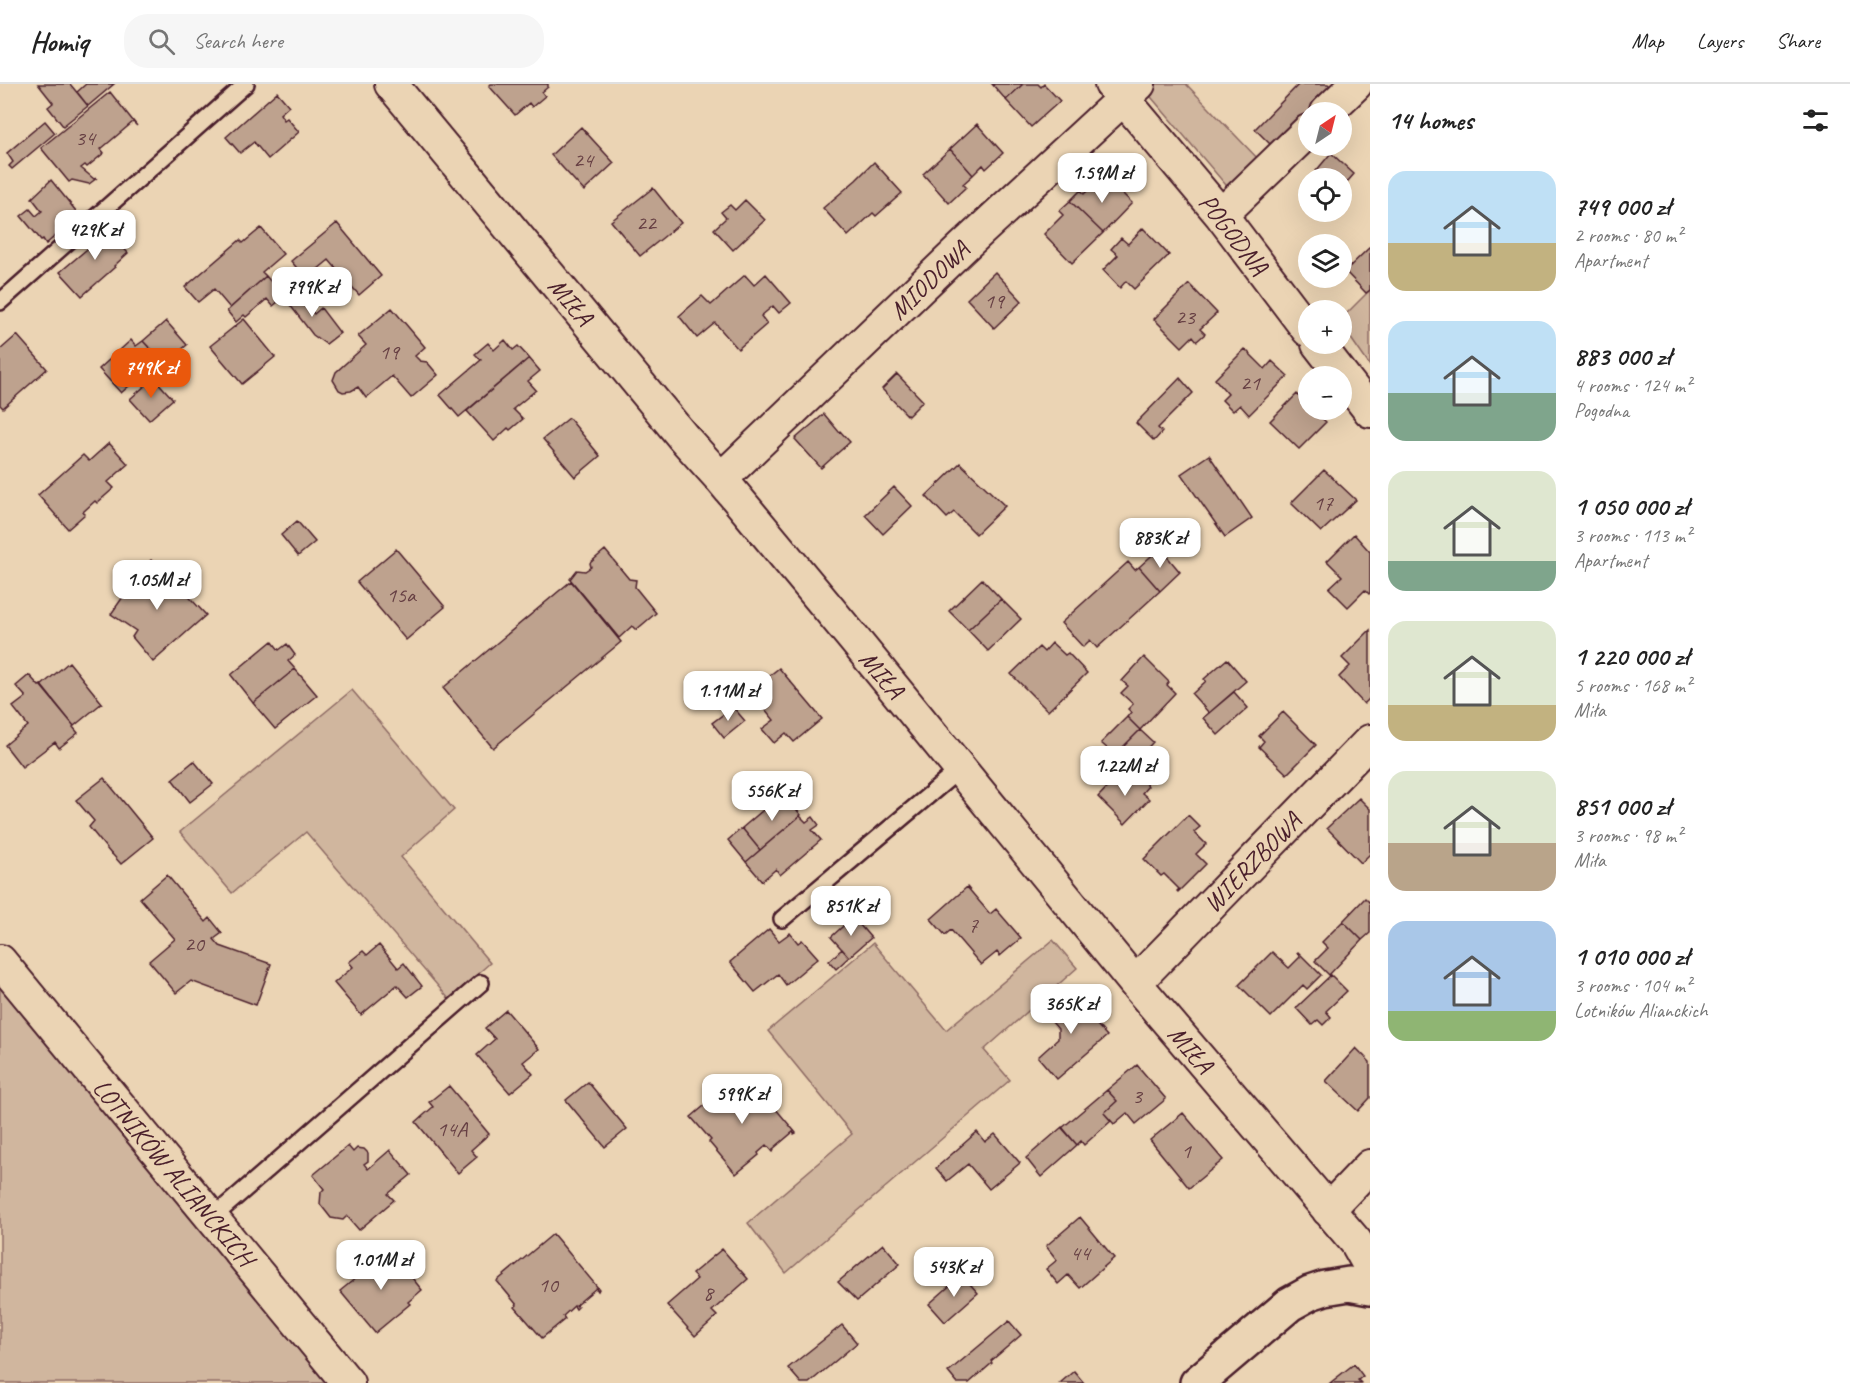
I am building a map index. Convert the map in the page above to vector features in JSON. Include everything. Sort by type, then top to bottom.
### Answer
[{"type":"street","name":"MIŁA","points":[[391,84],[683,437],[721,479],[1135,983],[1356,1242],[1370,1268]]},
{"type":"street","points":[[1337,102],[1356,84]]},
{"type":"street","name":"MIODOWA","points":[[721,479],[1125,89]]},
{"type":"street","name":"POGODNA","points":[[1125,89],[1298,317]]},
{"type":"street","points":[[1221,215],[1298,140]]},
{"type":"street","points":[[1326,354],[1370,411]]},
{"type":"street","name":"WIERZBOWA","points":[[1135,983],[1370,741]]},
{"type":"street","name":"LOTNIKÓW ALIANCKICH","points":[[0,961],[348,1383]]},
{"type":"street","points":[[1328,1210],[1370,1166]]},
{"type":"street","points":[[1197,1383],[1290,1304],[1310,1293],[1349,1284],[1370,1288]]},
{"type":"lane","points":[[0,302],[246,84]]},
{"type":"lane","points":[[782,919],[960,769]]},
{"type":"lane","points":[[212,1218],[481,983]]},
{"type":"shaded area","points":[[1154,84],[1186,84],[1261,162],[1231,191],[1146,91]]},
{"type":"shaded area","points":[[1370,290],[1370,366],[1352,340],[1352,308]]},
{"type":"shaded area","points":[[352,690],[454,810],[401,857],[490,963],[449,999],[306,832],[232,893],[180,832]]},
{"type":"shaded area","points":[[1053,940],[1077,968],[984,1050],[1010,1080],[786,1273],[748,1223],[852,1134],[768,1031],[873,943],[946,1030]]},
{"type":"shaded area","points":[[0,980],[337,1383],[0,1383]]},
{"type":"building","points":[[38,84],[70,84],[88,106],[63,126],[48,107],[53,103]]},
{"type":"building","points":[[86,84],[114,84],[88,106],[77,92]]},
{"type":"building","points":[[491,84],[548,84],[548,87],[542,92],[545,96],[532,107],[529,103],[515,115],[489,86]]},
{"type":"building","points":[[992,84],[1023,84],[1006,100]]},
{"type":"building","points":[[1023,84],[1038,84],[1041,87],[1044,84],[1060,101],[1031,127],[1006,100]]},
{"type":"building","points":[[1299,84],[1328,84],[1334,90],[1322,102],[1298,102],[1298,126],[1275,149],[1255,129]]},
{"type":"building","points":[[110,92],[137,126],[133,122],[101,149],[104,153],[87,167],[85,165],[81,168],[94,179],[97,178],[89,184],[72,180],[69,182],[41,148]]},
{"type":"building","points":[[277,92],[289,106],[280,114],[284,120],[287,118],[299,132],[268,159],[254,142],[240,153],[226,137]]},
{"type":"building","points":[[45,121],[55,133],[12,169],[9,166],[13,162],[7,153]]},
{"type":"building","points":[[977,124],[1003,153],[986,169],[983,165],[973,175],[950,149]]},
{"type":"building","points":[[581,127],[614,163],[584,191],[551,155]]},
{"type":"building","points":[[950,149],[973,175],[963,184],[966,187],[949,203],[923,174]]},
{"type":"building","points":[[1328,156],[1334,156],[1347,168],[1318,168]]},
{"type":"building","points":[[874,162],[902,193],[876,216],[873,213],[848,236],[823,208]]},
{"type":"building","points":[[1104,175],[1132,203],[1103,233],[1070,201],[1081,190],[1084,194]]},
{"type":"building","points":[[51,180],[76,211],[56,227],[60,232],[46,244],[21,216],[30,209],[36,216],[42,211],[32,198]]},
{"type":"building","points":[[653,188],[681,223],[640,256],[611,221]]},
{"type":"building","points":[[745,200],[765,220],[733,250],[714,229],[726,218],[721,212],[730,205],[735,210]]},
{"type":"building","points":[[1070,201],[1103,233],[1072,263],[1044,234],[1063,215],[1059,211]]},
{"type":"building","points":[[337,223],[381,276],[359,295],[329,260],[306,279],[291,261]]},
{"type":"building","points":[[102,224],[128,253],[82,296],[60,272],[93,244],[87,237]]},
{"type":"building","points":[[261,228],[283,254],[262,272],[266,276],[230,308],[214,289],[198,302],[185,287],[240,240],[243,243]]},
{"type":"building","points":[[1143,228],[1169,255],[1134,289],[1126,281],[1120,288],[1103,270],[1118,255],[1111,249],[1121,238],[1128,244]]},
{"type":"building","points":[[1370,247],[1370,290],[1366,293],[1352,278],[1352,264]]},
{"type":"building","points":[[995,272],[1022,301],[994,328],[967,299]]},
{"type":"building","points":[[766,274],[791,303],[779,313],[773,306],[761,316],[767,324],[738,349],[715,323],[697,338],[679,316],[702,296],[711,305],[745,275],[754,285]]},
{"type":"building","points":[[266,276],[284,297],[273,306],[267,299],[246,317],[244,315],[236,322],[227,311]]},
{"type":"building","points":[[1189,284],[1217,313],[1200,329],[1205,334],[1197,341],[1193,336],[1182,347],[1154,319]]},
{"type":"building","points":[[294,288],[314,314],[321,308],[340,333],[326,344],[313,335],[283,296]]},
{"type":"building","points":[[392,308],[425,347],[415,356],[420,361],[427,362],[438,375],[411,398],[392,376],[366,398],[358,387],[351,391],[339,390],[333,380],[336,372],[366,345],[358,336]]},
{"type":"building","points":[[244,319],[275,357],[242,384],[210,346]]},
{"type":"building","points":[[166,321],[187,345],[164,364],[143,341]]},
{"type":"building","points":[[17,335],[47,369],[3,408],[0,405],[0,350]]},
{"type":"building","points":[[131,340],[136,346],[143,341],[160,359],[121,393],[99,369]]},
{"type":"building","points":[[505,340],[513,350],[518,346],[529,358],[459,417],[440,395],[481,360],[475,354],[488,343],[494,350]]},
{"type":"building","points":[[1245,349],[1265,369],[1272,361],[1288,376],[1249,415],[1240,405],[1233,411],[1222,400],[1228,394],[1215,379]]},
{"type":"building","points":[[529,358],[540,371],[528,381],[536,390],[513,409],[523,419],[510,430],[508,428],[494,441],[467,411]]},
{"type":"building","points":[[897,374],[923,401],[908,416],[882,389]]},
{"type":"building","points":[[154,378],[173,399],[149,420],[130,399]]},
{"type":"building","points":[[1180,378],[1193,393],[1158,428],[1162,432],[1154,441],[1136,423]]},
{"type":"building","points":[[1297,394],[1298,420],[1324,420],[1326,422],[1299,449],[1270,421]]},
{"type":"building","points":[[824,414],[850,442],[821,468],[795,439]]},
{"type":"building","points":[[569,418],[600,456],[575,477],[543,439]]},
{"type":"building","points":[[109,443],[128,464],[108,482],[114,488],[97,503],[95,501],[83,512],[85,514],[68,529],[38,495],[83,455],[89,461]]},
{"type":"building","points":[[1209,455],[1252,518],[1225,537],[1181,474]]},
{"type":"building","points":[[960,463],[1005,506],[976,534],[954,512],[947,518],[926,496]]},
{"type":"building","points":[[1324,470],[1356,500],[1321,532],[1291,503]]},
{"type":"building","points":[[894,487],[912,506],[883,534],[865,515]]},
{"type":"building","points":[[297,521],[315,542],[298,556],[281,535]]},
{"type":"building","points":[[1354,534],[1370,552],[1370,593],[1365,590],[1348,607],[1329,588],[1342,576],[1327,561]]},
{"type":"building","points":[[1160,548],[1180,572],[1160,591],[1139,567]]},
{"type":"building","points":[[396,549],[445,607],[406,640],[357,582]]},
{"type":"building","points":[[605,550],[629,579],[636,580],[635,587],[656,613],[636,630],[632,626],[619,638],[570,579],[577,570],[585,571],[591,567],[590,563]]},
{"type":"building","points":[[151,560],[176,589],[179,586],[206,615],[153,662],[132,637],[136,631],[111,614],[130,587],[124,583],[131,586],[133,584],[127,578],[128,576],[130,579]]},
{"type":"building","points":[[1128,562],[1135,570],[1139,567],[1160,591],[1097,648],[1090,640],[1083,647],[1061,623]]},
{"type":"building","points":[[982,579],[1001,599],[968,630],[949,611]]},
{"type":"building","points":[[571,581],[621,642],[493,748],[443,688]]},
{"type":"building","points":[[1001,599],[1021,619],[988,651],[968,630]]},
{"type":"building","points":[[1370,630],[1370,698],[1364,704],[1339,677],[1350,666],[1342,658]]},
{"type":"building","points":[[272,641],[279,650],[287,644],[295,655],[288,661],[295,669],[253,703],[231,675]]},
{"type":"building","points":[[1052,643],[1065,655],[1068,653],[1087,673],[1048,711],[1011,674],[1039,647],[1044,652]]},
{"type":"building","points":[[1144,657],[1169,682],[1167,685],[1175,693],[1140,730],[1127,717],[1131,712],[1128,709],[1133,704],[1121,693],[1128,686],[1122,681]]},
{"type":"building","points":[[1227,659],[1246,681],[1209,713],[1192,694],[1206,681],[1204,679]]},
{"type":"building","points":[[69,662],[102,703],[74,726],[41,686]]},
{"type":"building","points":[[779,668],[822,719],[794,742],[786,733],[774,743],[762,729],[774,720],[750,691]]},
{"type":"building","points":[[295,669],[317,695],[275,729],[253,703]]},
{"type":"building","points":[[29,675],[39,686],[41,685],[78,733],[59,748],[55,742],[22,767],[5,745],[28,726],[13,707],[26,697],[16,686]]},
{"type":"building","points":[[1234,692],[1248,708],[1218,735],[1203,718]]},
{"type":"building","points":[[733,707],[745,721],[724,738],[712,723]]},
{"type":"building","points":[[1283,712],[1316,745],[1287,774],[1259,747],[1264,741],[1259,736]]},
{"type":"building","points":[[1127,717],[1140,730],[1115,755],[1101,743]]},
{"type":"building","points":[[1140,730],[1153,742],[1129,768],[1115,755]]},
{"type":"building","points":[[194,761],[213,784],[190,802],[172,779]]},
{"type":"building","points":[[1121,773],[1131,782],[1138,776],[1148,786],[1142,793],[1149,799],[1125,824],[1098,797]]},
{"type":"building","points":[[104,778],[153,838],[121,864],[89,827],[94,821],[76,800]]},
{"type":"building","points":[[783,793],[801,815],[760,850],[742,828]]},
{"type":"building","points":[[1359,798],[1370,809],[1370,854],[1361,863],[1327,828]]},
{"type":"building","points":[[1188,815],[1200,827],[1194,832],[1206,844],[1196,854],[1206,864],[1178,892],[1179,889],[1164,874],[1161,876],[1144,859]]},
{"type":"building","points":[[800,816],[806,822],[813,817],[819,825],[812,830],[821,840],[780,875],[776,869],[762,881],[746,862]]},
{"type":"building","points":[[742,828],[760,850],[746,862],[728,840]]},
{"type":"building","points":[[167,875],[206,922],[210,918],[222,933],[214,939],[220,946],[271,964],[256,1005],[191,981],[176,993],[149,961],[175,939],[140,898]]},
{"type":"building","points":[[967,887],[990,914],[996,909],[1021,938],[1000,956],[997,952],[981,965],[951,930],[945,935],[931,919]]},
{"type":"building","points":[[1365,898],[1370,901],[1370,933],[1362,940],[1343,921]]},
{"type":"building","points":[[853,917],[871,938],[849,957],[831,937]]},
{"type":"building","points":[[1343,921],[1362,940],[1329,975],[1315,961],[1328,948],[1322,942]]},
{"type":"building","points":[[769,929],[779,941],[790,933],[798,943],[802,940],[818,958],[786,985],[778,974],[755,992],[730,962]]},
{"type":"building","points":[[379,945],[398,968],[404,963],[422,986],[408,997],[397,985],[361,1015],[334,983],[353,967],[349,962],[363,951],[367,955]]},
{"type":"building","points":[[842,949],[849,957],[836,969],[829,961]]},
{"type":"building","points":[[1272,952],[1289,968],[1300,957],[1298,952],[1321,975],[1307,989],[1303,985],[1271,1017],[1239,985]]},
{"type":"building","points":[[1331,975],[1347,991],[1326,1011],[1331,1017],[1323,1025],[1318,1020],[1312,1025],[1296,1008]]},
{"type":"building","points":[[1075,990],[1094,1012],[1089,1016],[1107,1036],[1057,1079],[1038,1057],[1058,1039],[1058,1029],[1046,1015]]},
{"type":"building","points":[[506,1010],[539,1049],[523,1062],[533,1074],[510,1093],[477,1055],[495,1039],[485,1028]]},
{"type":"building","points":[[1356,1048],[1370,1062],[1370,1098],[1358,1111],[1326,1081]]},
{"type":"building","points":[[1137,1065],[1166,1099],[1136,1124],[1127,1113],[1114,1124],[1104,1113],[1117,1101],[1107,1090]]},
{"type":"building","points":[[749,1077],[796,1133],[793,1132],[773,1149],[773,1152],[767,1145],[758,1153],[759,1155],[736,1174],[691,1117],[724,1089],[729,1094]]},
{"type":"building","points":[[588,1082],[627,1129],[605,1147],[566,1100]]},
{"type":"building","points":[[449,1086],[489,1134],[471,1150],[477,1157],[458,1173],[416,1122],[433,1107],[429,1102]]},
{"type":"building","points":[[1107,1090],[1117,1101],[1104,1113],[1111,1121],[1084,1145],[1081,1141],[1077,1145],[1062,1128]]},
{"type":"building","points":[[1183,1113],[1223,1160],[1189,1188],[1150,1140]]},
{"type":"building","points":[[1062,1127],[1077,1145],[1041,1177],[1026,1158]]},
{"type":"building","points":[[977,1132],[985,1142],[995,1134],[1020,1163],[989,1189],[968,1164],[947,1181],[936,1168]]},
{"type":"building","points":[[348,1146],[353,1152],[357,1148],[364,1149],[368,1153],[368,1161],[364,1164],[368,1169],[390,1150],[411,1175],[388,1194],[394,1200],[359,1230],[347,1216],[343,1220],[331,1218],[320,1204],[321,1192],[324,1189],[313,1175]]},
{"type":"building","points":[[1080,1217],[1114,1258],[1080,1288],[1068,1275],[1058,1284],[1046,1269],[1057,1260],[1046,1246]]},
{"type":"building","points":[[553,1234],[599,1289],[598,1291],[596,1288],[576,1305],[578,1307],[576,1309],[574,1306],[563,1316],[565,1319],[542,1338],[515,1307],[517,1305],[497,1281]]},
{"type":"building","points":[[883,1244],[900,1264],[857,1301],[838,1282]]},
{"type":"building","points":[[722,1249],[748,1279],[712,1311],[717,1316],[695,1336],[667,1305],[697,1279],[692,1274]]},
{"type":"building","points":[[389,1250],[422,1290],[408,1302],[410,1304],[375,1333],[340,1291],[362,1273],[360,1271]]},
{"type":"building","points":[[962,1275],[978,1293],[945,1322],[929,1304]]},
{"type":"building","points":[[1009,1321],[1021,1335],[969,1383],[957,1383],[948,1372]]},
{"type":"building","points":[[842,1325],[857,1343],[809,1383],[801,1383],[788,1368]]},
{"type":"building","points":[[1354,1364],[1363,1376],[1358,1380],[1361,1383],[1330,1383]]},
{"type":"building","points":[[1074,1371],[1084,1383],[1060,1383]]}]
